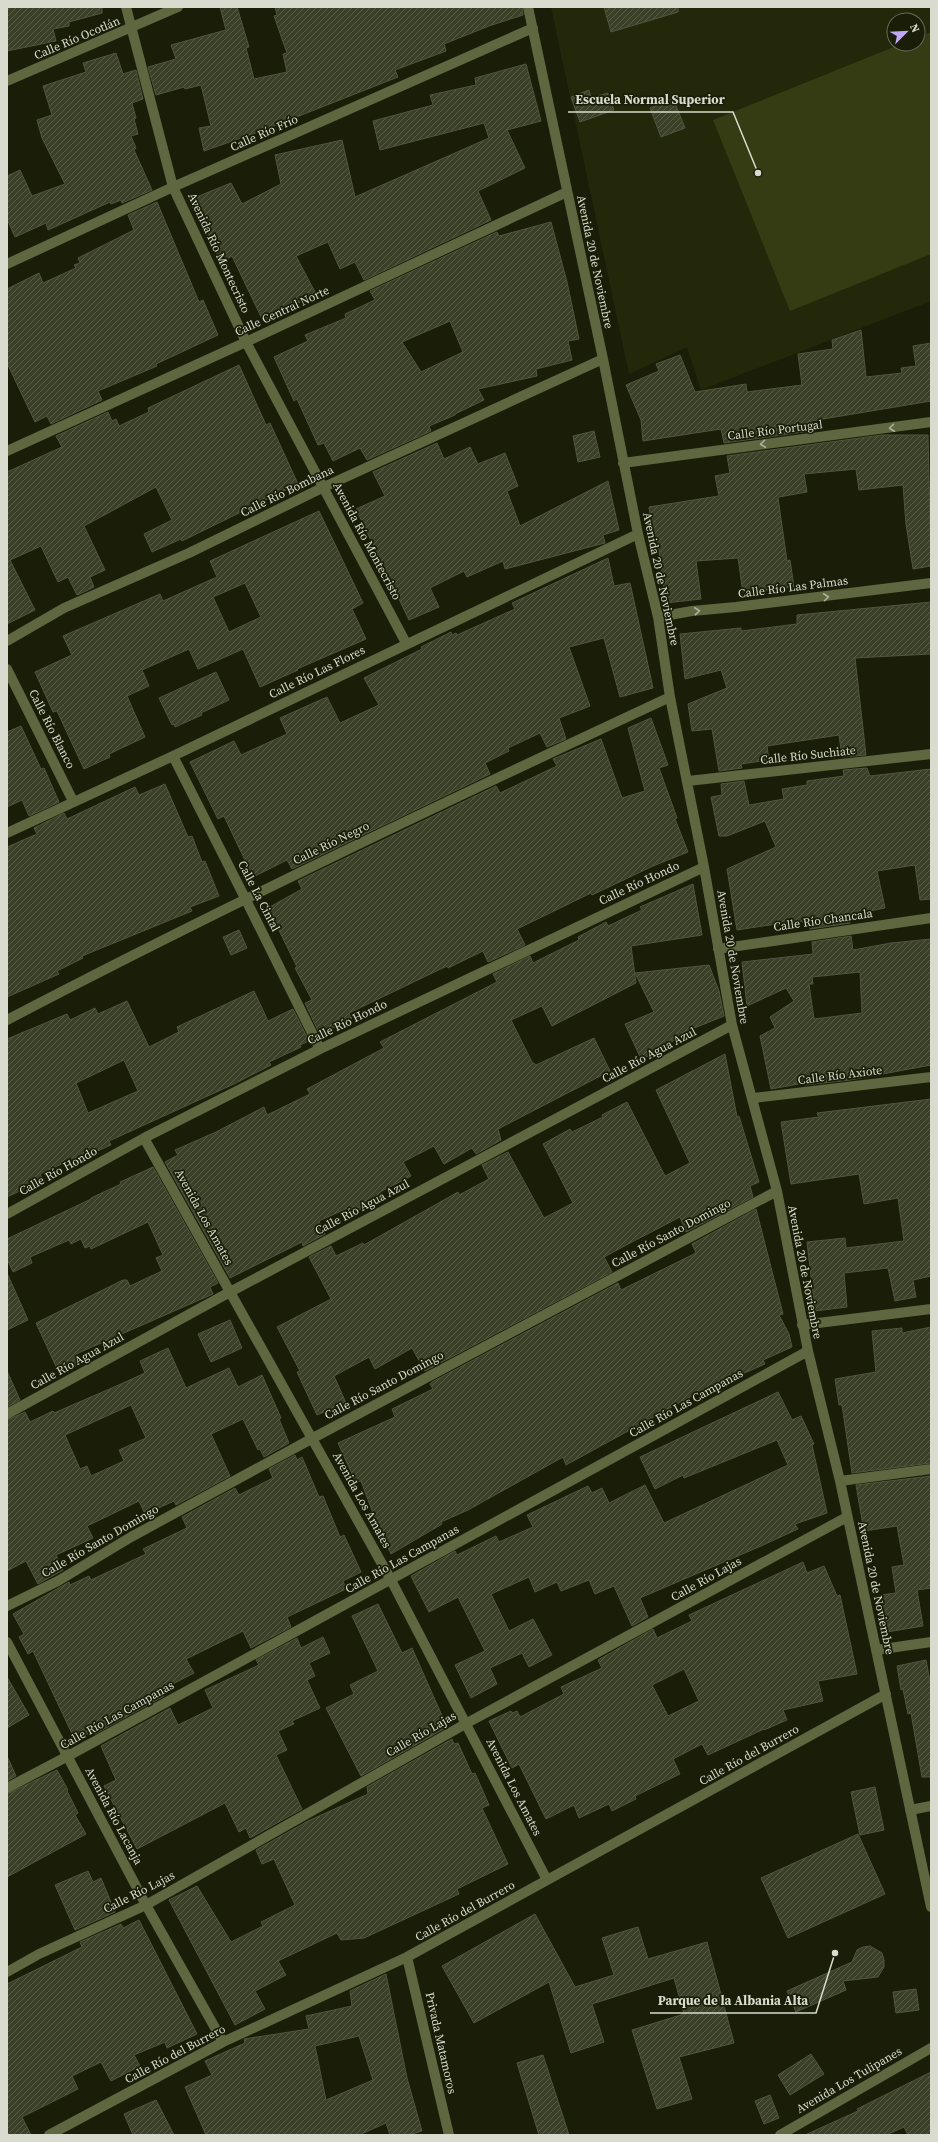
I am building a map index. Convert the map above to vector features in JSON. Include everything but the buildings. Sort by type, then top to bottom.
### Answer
[{"type":"street","name":"Avenida Río Montecristo","points":[[126,7],[130,29],[173,187],[246,342],[406,644]]},
{"type":"street","name":"Calle Río Ocotlán","points":[[7,82],[178,7]]},
{"type":"street","name":"Avenida 20 de Noviembre","points":[[528,7],[603,359],[638,534],[658,617],[670,697],[688,781],[732,1025],[777,1191],[802,1325],[840,1482],[931,1907]]},
{"type":"street","name":"Calle Río Frío","points":[[7,264],[173,187],[533,28]]},
{"type":"street","name":"Calle Central Norte","points":[[7,451],[246,342],[567,192]]},
{"type":"street","name":"Calle Río Bombana","points":[[7,641],[64,608],[174,560],[324,487],[603,359]]},
{"type":"street","name":"Calle Río Portugal","points":[[623,463],[931,422]]},
{"type":"street","name":"Calle Río Las Flores","points":[[7,833],[173,756],[638,534]]},
{"type":"street","name":"Calle Río Las Palmas","points":[[658,617],[692,611],[931,583]]},
{"type":"street","name":"Calle Río Blanco","points":[[7,669],[74,801]]},
{"type":"street","name":"Calle Río Negro","points":[[7,1020],[405,821],[670,697]]},
{"type":"street","name":"Calle Río Suchiate","points":[[688,781],[931,754]]},
{"type":"street","name":"Calle La Cintal","points":[[173,756],[320,1049]]},
{"type":"street","name":"Calle Río Hondo","points":[[7,1214],[144,1138],[320,1049],[704,867]]},
{"type":"street","name":"Calle Río Chancala","points":[[718,949],[931,918]]},
{"type":"street","name":"Calle Río Agua Azul","points":[[7,1414],[230,1292],[732,1025]]},
{"type":"street","name":"Calle Río Axiote","points":[[752,1098],[931,1077]]},
{"type":"street","name":"Avenida Los Amates","points":[[144,1138],[392,1580],[547,1880]]},
{"type":"street","name":"Calle Río Santo Domingo","points":[[7,1606],[58,1581],[131,1537],[313,1438],[777,1191]]},
{"type":"street","points":[[802,1325],[931,1309]]},
{"type":"street","name":"Calle Río Las Campanas","points":[[7,1788],[392,1580],[808,1351]]},
{"type":"street","points":[[840,1482],[931,1469]]},
{"type":"street","name":"Calle Río Lajas","points":[[7,1972],[39,1954],[146,1905],[467,1723],[847,1517]]},
{"type":"street","name":"Avenida Río Lacanja","points":[[7,1642],[146,1905],[223,2042]]},
{"type":"street","points":[[876,1650],[931,1642]]},
{"type":"street","name":"Calle Río del Burrero","points":[[49,2135],[223,2042],[407,1957],[886,1694]]},
{"type":"street","points":[[910,1810],[931,1806]]},
{"type":"street","name":"Privada Matamoros","points":[[407,1957],[449,2135]]},
{"type":"street","name":"Avenida Los Tulipanes","points":[[780,2135],[931,2048]]},
{"type":"shaded area","points":[[551,7],[931,7],[931,301],[701,390],[687,347],[629,374]]},
{"type":"shaded area","points":[[931,32],[931,254],[790,311],[713,120],[886,50],[886,52],[926,52],[926,34]]},
{"type":"place","name":"Escuela Normal Superior","points":[[758,173]]},
{"type":"place","name":"Parque de la Albania Alta","points":[[835,1953]]}]
